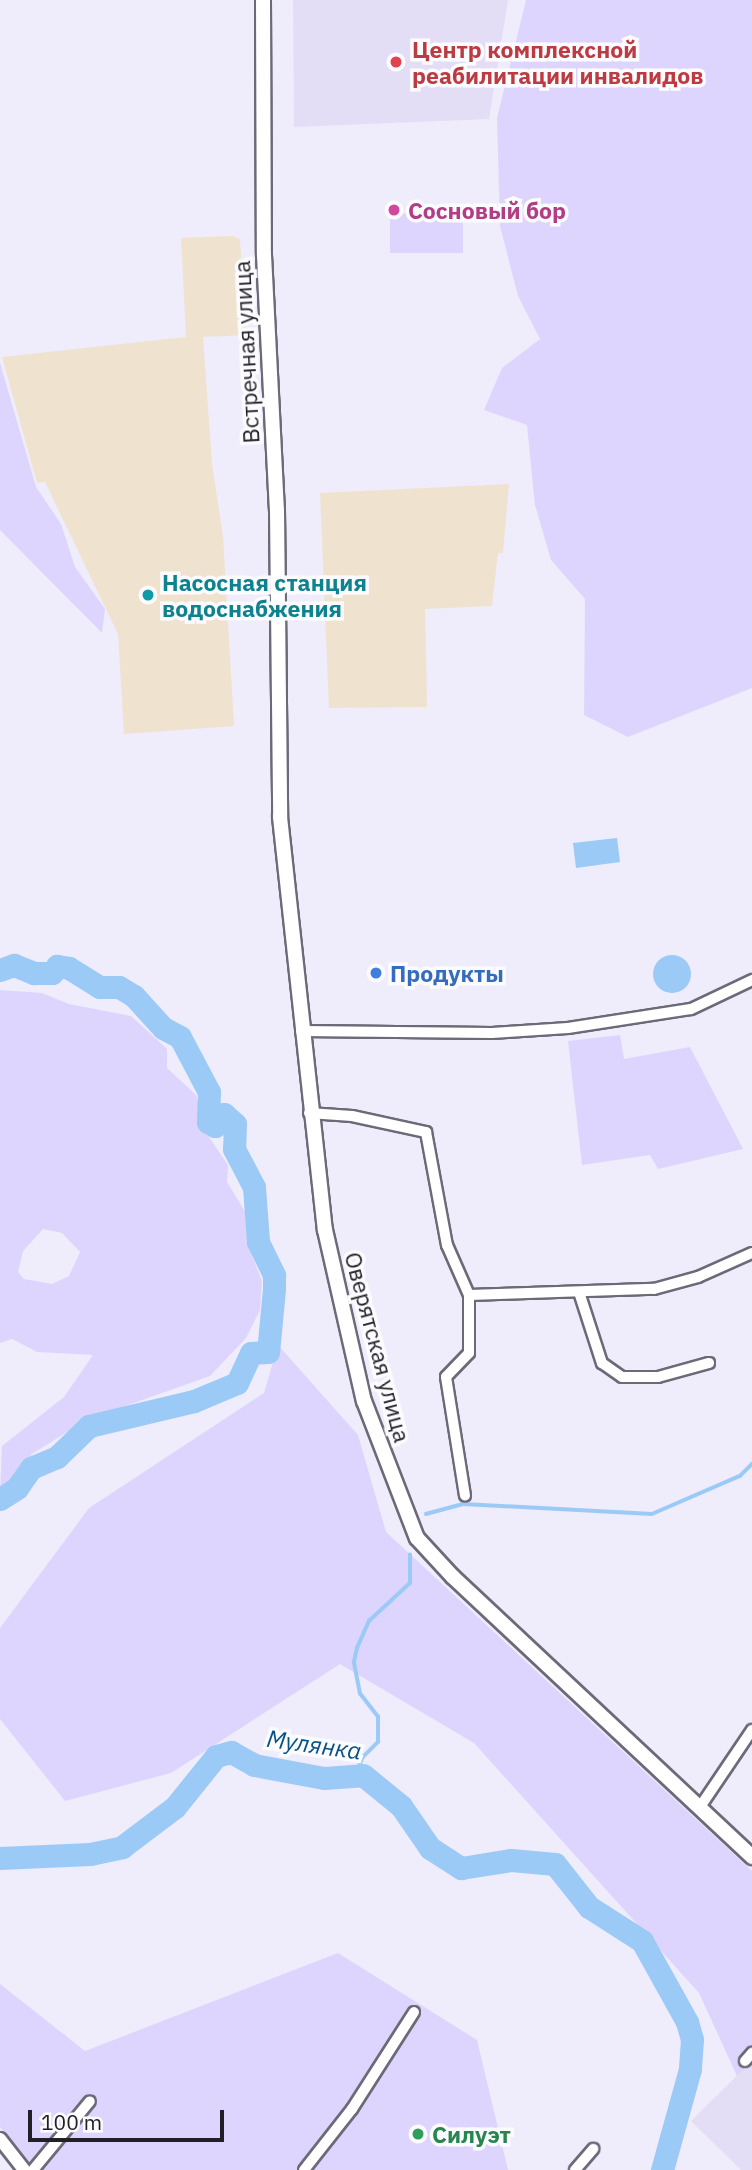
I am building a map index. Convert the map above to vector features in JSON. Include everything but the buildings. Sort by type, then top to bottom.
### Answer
[{"type":"main road","name":"Встречная улица","points":[[263,0],[264,255],[277,510],[278,702]]},
{"type":"main road","name":"Оверятская улица","points":[[278,702],[280,817],[309,1113],[325,1230],[364,1401],[417,1538],[453,1577],[752,1857]]},
{"type":"street","points":[[301,1031],[492,1033],[568,1028],[691,1009],[752,980]]},
{"type":"street","points":[[309,1113],[352,1116],[426,1132],[447,1245],[469,1295],[470,1353],[446,1377],[465,1495]]},
{"type":"street","points":[[469,1295],[654,1289],[698,1276],[752,1253]]},
{"type":"street","points":[[579,1292],[602,1363],[622,1377],[658,1377],[709,1363]]},
{"type":"street","points":[[700,1807],[752,1730]]},
{"type":"street","points":[[304,2170],[352,2109],[414,2012]]},
{"type":"street","points":[[33,2170],[90,2101]]},
{"type":"street","points":[[0,2139],[24,2170]]},
{"type":"street","points":[[575,2170],[593,2149]]},
{"type":"shaded area","name":"Центр комплексной реабилитации инвалидов","points":[[293,0],[508,0],[489,119],[294,127]]},
{"type":"shaded area","points":[[526,0],[752,0],[752,688],[628,737],[584,715],[585,599],[551,560],[535,505],[527,425],[484,410],[502,368],[540,339],[518,296],[500,226],[497,118]]},
{"type":"shaded area","points":[[390,213],[463,214],[463,253],[390,253]]},
{"type":"shaded area","points":[[233,236],[240,239],[246,335],[203,337],[212,464],[223,536],[234,726],[124,734],[118,634],[45,482],[37,483],[2,357],[186,337],[181,238]]},
{"type":"shaded area","points":[[0,363],[36,487],[61,524],[75,567],[105,609],[102,633],[0,530]]},
{"type":"shaded area","points":[[509,484],[503,553],[498,553],[492,606],[425,609],[427,707],[329,708],[320,493]]},
{"type":"shaded area","points":[[0,990],[42,993],[69,1004],[131,1016],[167,1049],[167,1068],[196,1095],[209,1137],[228,1165],[227,1182],[249,1218],[251,1253],[262,1281],[260,1310],[246,1338],[210,1376],[86,1420],[32,1454],[13,1486],[0,1493],[2,1446],[64,1397],[93,1355],[37,1352],[12,1339],[0,1343]],"holes":[[[43,1229],[62,1233],[80,1252],[69,1276],[52,1284],[24,1279],[18,1272],[23,1251]]]},
{"type":"shaded area","points":[[620,1035],[624,1059],[690,1047],[743,1149],[658,1169],[650,1155],[582,1165],[568,1041]]},
{"type":"shaded area","points":[[278,1345],[358,1435],[386,1532],[752,1871],[752,2061],[737,2076],[699,1993],[474,1743],[340,1664],[171,1773],[65,1801],[0,1719],[0,1628],[89,1508],[264,1393]]},
{"type":"shaded area","points":[[338,1953],[477,2040],[508,2170],[33,2170],[0,2127],[0,1984],[85,2051]]},
{"type":"shaded area","points":[[752,2061],[752,2170],[741,2170],[691,2121]]},
{"type":"water","points":[[617,838],[620,862],[576,868],[573,843]]},
{"type":"water","points":[[672,955],[686,960],[691,974],[686,988],[672,993],[658,988],[653,974],[658,960]]},
{"type":"waterway","name":"Мулянка","points":[[0,970],[14,965],[34,973],[52,973],[57,966],[69,968],[100,987],[119,987],[134,996],[163,1028],[180,1037],[209,1092],[208,1122],[215,1126],[224,1114],[235,1124],[234,1149],[254,1187],[258,1242],[274,1275],[268,1352],[251,1353],[237,1383],[194,1401],[89,1426],[57,1457],[31,1468],[17,1488],[0,1499]]},
{"type":"waterway","points":[[426,1514],[463,1504],[652,1514],[740,1476],[752,1464]]},
{"type":"waterway","points":[[356,1774],[362,1758],[378,1742],[378,1717],[360,1694],[354,1662],[357,1648],[369,1621],[410,1583],[410,1555]]},
{"type":"waterway","name":"Мулянка","points":[[0,1858],[90,1854],[122,1847],[175,1807],[216,1756],[231,1752],[254,1765],[324,1778],[363,1775],[401,1806],[430,1848],[461,1868],[511,1860],[555,1864],[589,1907],[642,1941],[687,2022],[692,2039],[690,2069],[662,2170]]},
{"type":"place","name":"Центр комплексной реабилитации инвалидов","points":[[396,62]]},
{"type":"place","name":"Сосновый бор","points":[[394,210]]},
{"type":"place","name":"Насосная станция водоснабжения","points":[[148,595]]},
{"type":"place","name":"Пpoдукты","points":[[376,973]]},
{"type":"place","name":"Силуэт","points":[[418,2134]]}]
